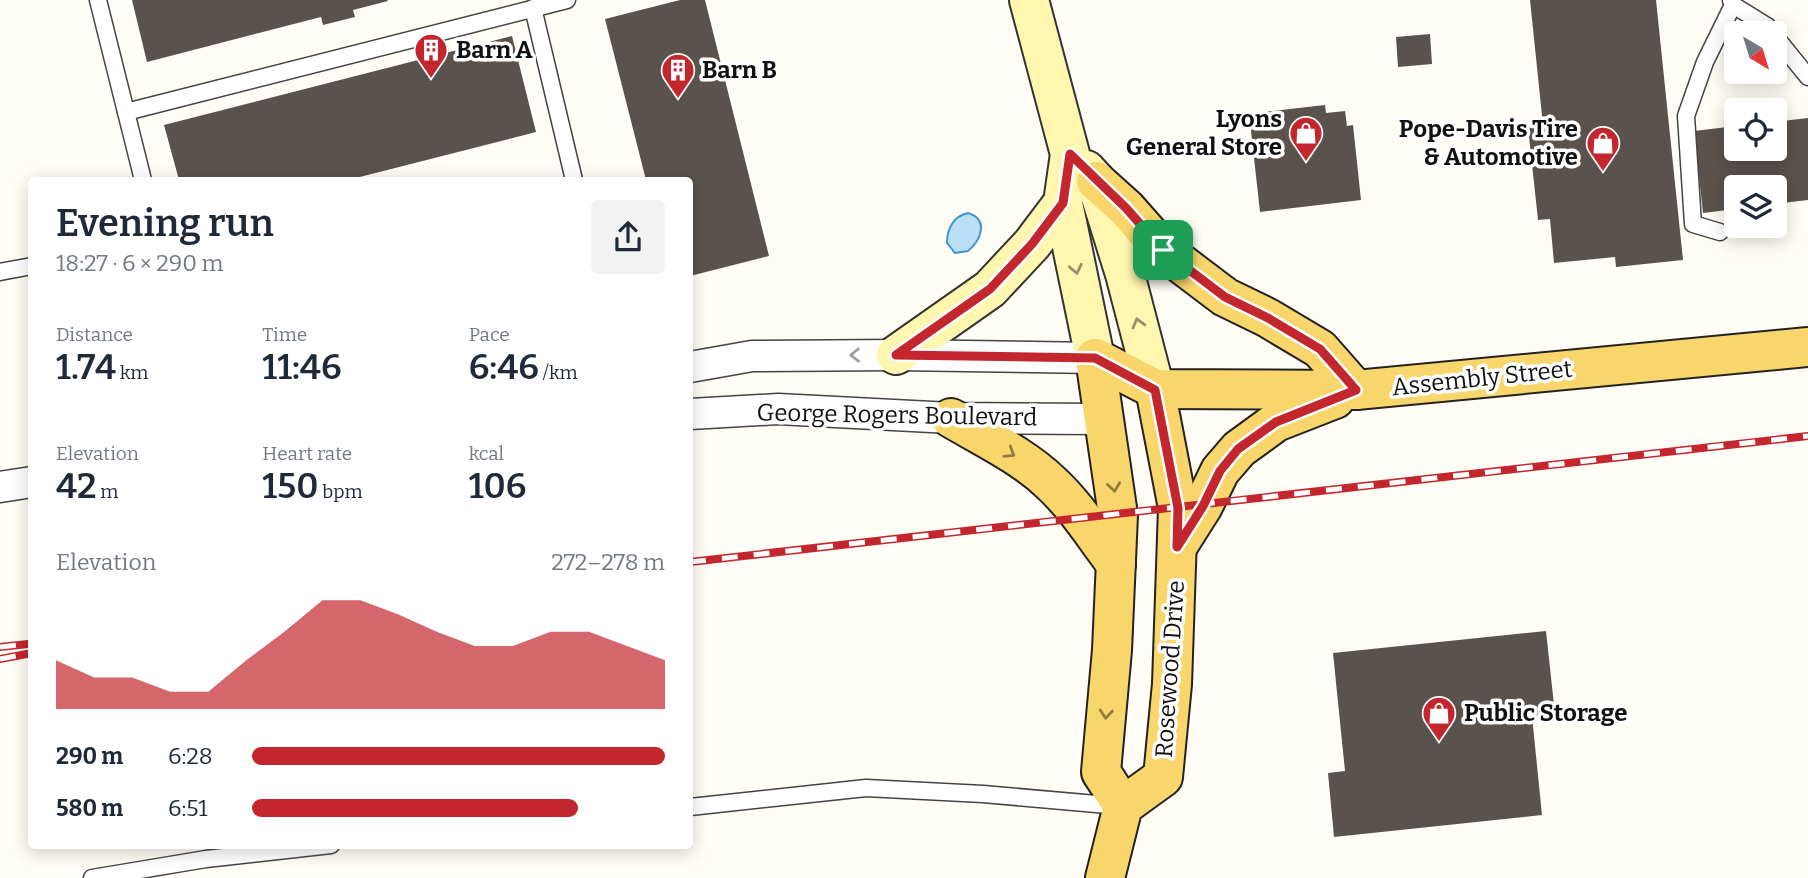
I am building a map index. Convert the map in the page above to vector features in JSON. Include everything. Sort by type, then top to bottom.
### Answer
[{"type":"main road","name":"Rosewood Drive","points":[[1029,0],[1083,167],[1125,274],[1155,390],[1178,508],[1172,684],[1163,777],[1123,807],[1101,772],[1112,650],[1118,515],[1095,358],[1063,203],[1083,167]]},
{"type":"main road","points":[[1083,167],[1126,208],[1163,250],[1225,297],[1268,318],[1320,349],[1356,390],[1276,422],[1238,449],[1220,471],[1203,506],[1177,547]]},
{"type":"main road","points":[[896,355],[990,289],[1032,244],[1063,203]]},
{"type":"main road","name":"Assembly Street","points":[[1095,358],[1155,390],[1356,390],[1808,347]]},
{"type":"main road","name":"Assembly Street","points":[[1104,419],[1155,390]]},
{"type":"main road","points":[[951,418],[1016,456],[1051,482],[1084,519],[1116,564]]},
{"type":"main road","points":[[1105,878],[1123,807]]},
{"type":"street","points":[[693,366],[752,356],[1095,358]]},
{"type":"street","name":"George Rogers Boulevard","points":[[693,414],[778,409],[951,418],[1104,419]]},
{"type":"street","points":[[0,487],[28,483]]},
{"type":"lane","points":[[97,0],[142,177]]},
{"type":"lane","points":[[126,111],[567,0]]},
{"type":"lane","points":[[1720,232],[1693,224],[1686,116],[1705,62],[1732,3],[1759,21]]},
{"type":"lane","points":[[533,8],[573,177]]},
{"type":"lane","points":[[1787,50],[1808,77]]},
{"type":"lane","points":[[0,272],[28,267]]},
{"type":"lane","points":[[693,807],[866,788],[983,794],[1123,807]]},
{"type":"lane","points":[[92,878],[206,859],[295,849]]},
{"type":"water","points":[[968,213],[979,220],[981,231],[968,251],[955,253],[947,243],[948,232],[955,220]]},
{"type":"building","points":[[132,0],[388,1],[353,10],[355,17],[323,25],[321,17],[147,62]]},
{"type":"building","name":"Barn B","points":[[680,0],[705,0],[769,256],[693,275],[693,177],[645,177],[605,19]]},
{"type":"building","name":"Pope-Davis Tire & Automotive","points":[[1530,0],[1656,0],[1683,260],[1616,267],[1615,257],[1554,263],[1550,219],[1538,220],[1528,127],[1543,125]]},
{"type":"building","points":[[1430,34],[1432,64],[1398,67],[1396,37]]},
{"type":"building","name":"Barn A","points":[[512,36],[536,132],[360,177],[178,177],[164,125]]},
{"type":"building","name":"Lyons General Store","points":[[1325,105],[1326,113],[1345,111],[1347,126],[1353,125],[1361,200],[1260,212],[1250,122],[1265,121],[1264,112]]},
{"type":"building","points":[[1808,118],[1808,200],[1787,202],[1787,175],[1724,175],[1724,210],[1703,213],[1694,131],[1724,127],[1724,161],[1787,161],[1787,120]]},
{"type":"building","name":"Public Storage","points":[[1546,631],[1555,714],[1532,716],[1542,815],[1334,837],[1328,773],[1345,771],[1333,653]]},
{"type":"railway","points":[[693,562],[1808,436]]},
{"type":"railway","points":[[0,647],[28,644]]},
{"type":"railway","points":[[0,659],[28,654]]},
{"type":"place","name":"Barn A","points":[[431,80]]},
{"type":"place","name":"Barn B","points":[[678,100]]},
{"type":"place","name":"Lyons General Store","points":[[1306,163]]},
{"type":"place","name":"Pope-Davis Tire & Automotive","points":[[1603,173]]},
{"type":"place","name":"Public Storage","points":[[1439,743]]},
{"type":"route","points":[[1070,154],[1126,208],[1163,250],[1225,297],[1268,318],[1320,349],[1356,390],[1276,422],[1238,449],[1220,471],[1203,506],[1177,547],[1178,508],[1155,390],[1095,358],[896,355],[990,289],[1032,244],[1063,203],[1070,154]]}]
